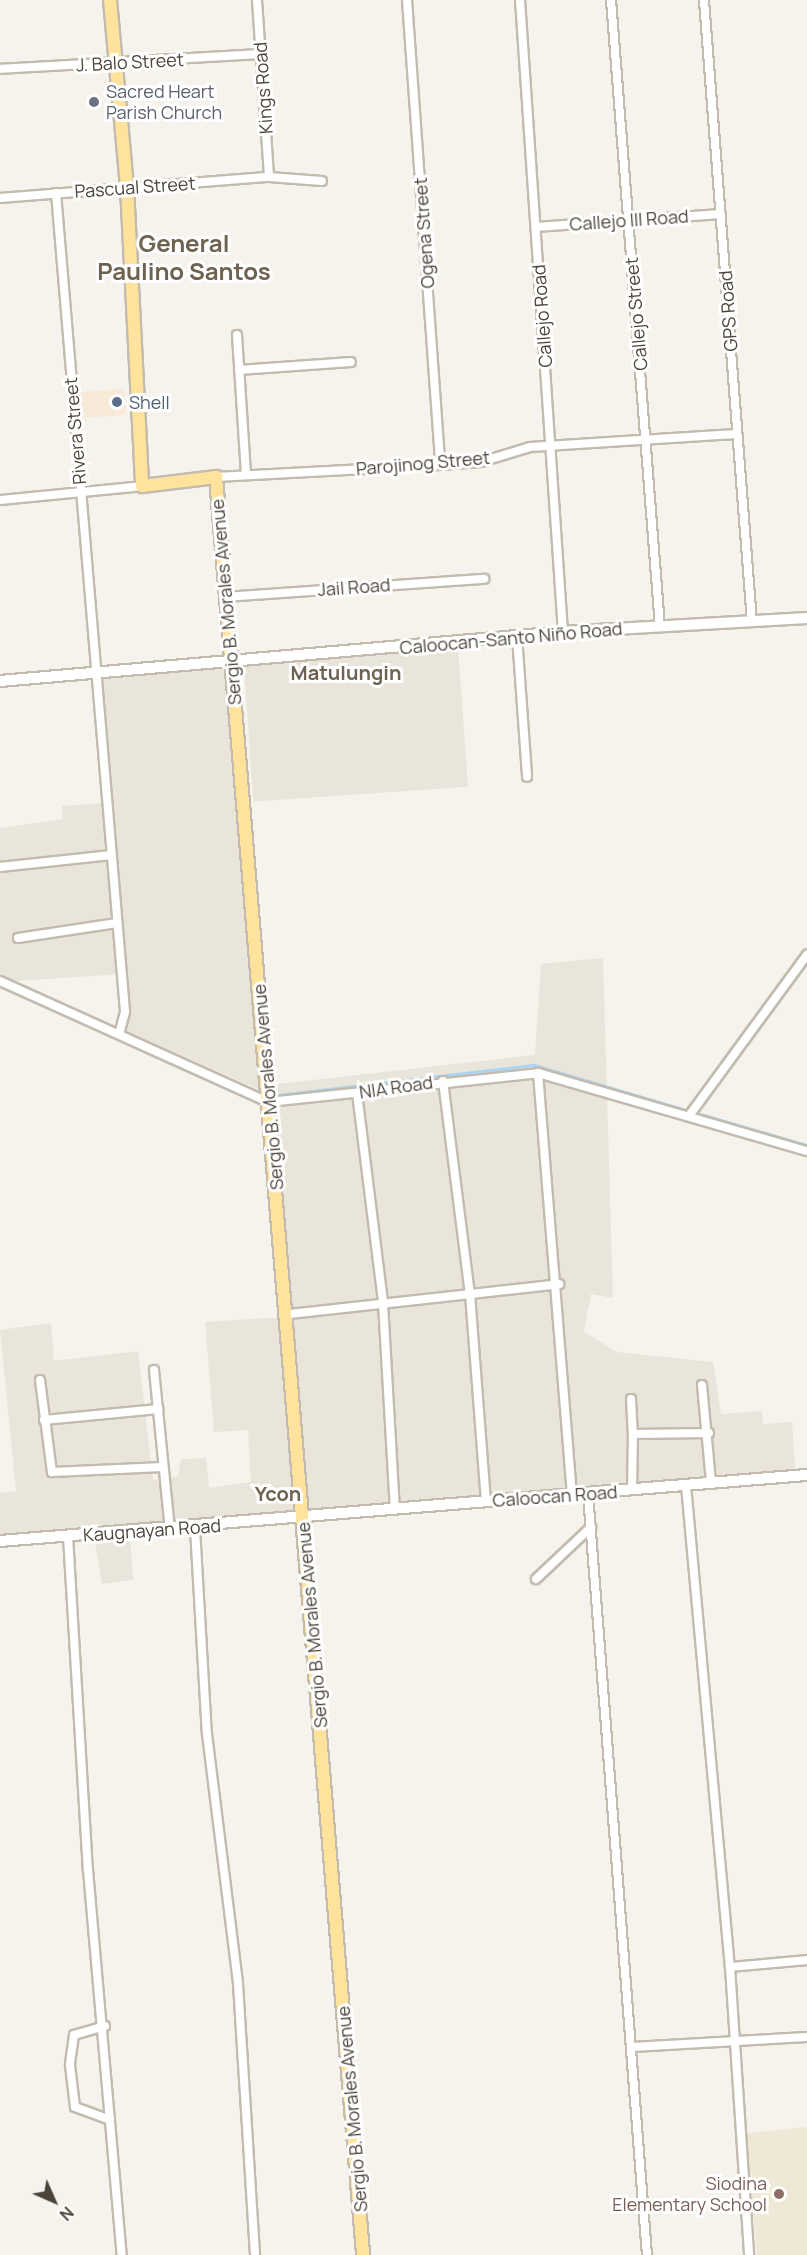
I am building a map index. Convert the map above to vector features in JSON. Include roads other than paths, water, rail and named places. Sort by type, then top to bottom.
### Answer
[{"type":"main road","points":[[110,0],[127,187],[142,486]]},
{"type":"main road","name":"Sergio B. Morales Avenue","points":[[142,486],[216,477],[268,1102],[289,1314],[303,1519],[363,2255]]},
{"type":"street","name":"Kings Road","points":[[257,0],[269,177]]},
{"type":"street","name":"Ogena Street","points":[[407,0],[440,465]]},
{"type":"street","name":"Callejo Road","points":[[520,0],[563,632]]},
{"type":"street","name":"Callejo Street","points":[[611,0],[660,627]]},
{"type":"street","name":"GPS Road","points":[[704,0],[752,622]]},
{"type":"street","name":"J. Balo Street","points":[[0,69],[261,54]]},
{"type":"street","name":"Pascual Street","points":[[0,198],[269,177],[322,181]]},
{"type":"street","name":"Rivera Street","points":[[56,193],[94,670],[117,923],[120,1029]]},
{"type":"street","name":"Callejo III Road","points":[[536,226],[721,214]]},
{"type":"street","points":[[237,335],[246,474]]},
{"type":"street","points":[[239,370],[351,362]]},
{"type":"street","name":"Parojinog Street","points":[[216,477],[440,465],[551,446],[737,434]]},
{"type":"street","points":[[0,500],[142,486]]},
{"type":"street","name":"Jail Road","points":[[225,597],[484,579]]},
{"type":"street","name":"Caloocan-Santo Niño Road","points":[[0,681],[94,670],[230,661],[563,632],[807,618]]},
{"type":"street","points":[[517,636],[527,777]]},
{"type":"street","points":[[0,867],[111,855]]},
{"type":"street","points":[[18,938],[117,923]]},
{"type":"street","points":[[689,1116],[807,955]]},
{"type":"street","points":[[0,981],[120,1029],[268,1102]]},
{"type":"street","points":[[538,1073],[559,1284],[572,1494]]},
{"type":"street","name":"NIA Road","points":[[268,1102],[443,1081],[538,1073],[807,1151]]},
{"type":"street","points":[[443,1081],[470,1294],[486,1502]]},
{"type":"street","points":[[357,1093],[382,1303],[396,1509]]},
{"type":"street","points":[[289,1314],[559,1284]]},
{"type":"street","points":[[154,1370],[170,1529]]},
{"type":"street","points":[[40,1380],[52,1472],[164,1467]]},
{"type":"street","points":[[702,1385],[709,1433],[711,1482]]},
{"type":"street","points":[[631,1399],[632,1490]]},
{"type":"street","points":[[44,1420],[158,1409]]},
{"type":"street","points":[[633,1434],[709,1433]]},
{"type":"street","name":"Caloocan Road","points":[[303,1519],[396,1509],[807,1475]]},
{"type":"street","points":[[686,1485],[730,1967],[732,2041],[749,2255]]},
{"type":"street","points":[[588,1494],[647,2255]]},
{"type":"street","name":"Kaugnayan Road","points":[[0,1541],[303,1519]]},
{"type":"street","points":[[537,1580],[591,1527]]},
{"type":"street","points":[[195,1528],[207,1734],[238,1984],[255,2255]]},
{"type":"street","points":[[68,1536],[88,1870],[105,2026],[110,2121],[122,2255]]},
{"type":"street","points":[[730,1967],[807,1960]]},
{"type":"street","points":[[105,2026],[74,2035],[70,2065],[75,2107],[110,2121]]},
{"type":"street","points":[[632,2047],[807,2037]]},
{"type":"waterway","points":[[277,1095],[534,1065],[686,1110]]},
{"type":"waterway","points":[[700,1114],[807,1145]]},
{"type":"place","name":"Sacred Heart Parish Church","points":[[94,102]]},
{"type":"place","name":"Shell","points":[[117,402]]},
{"type":"place","name":"Siodina Elementary School","points":[[779,2194]]},
{"type":"district","name":"General Paulino Santos","points":[[184,257]]},
{"type":"district","name":"Matulungin","points":[[346,672]]},
{"type":"district","name":"Ycon","points":[[278,1493]]}]
